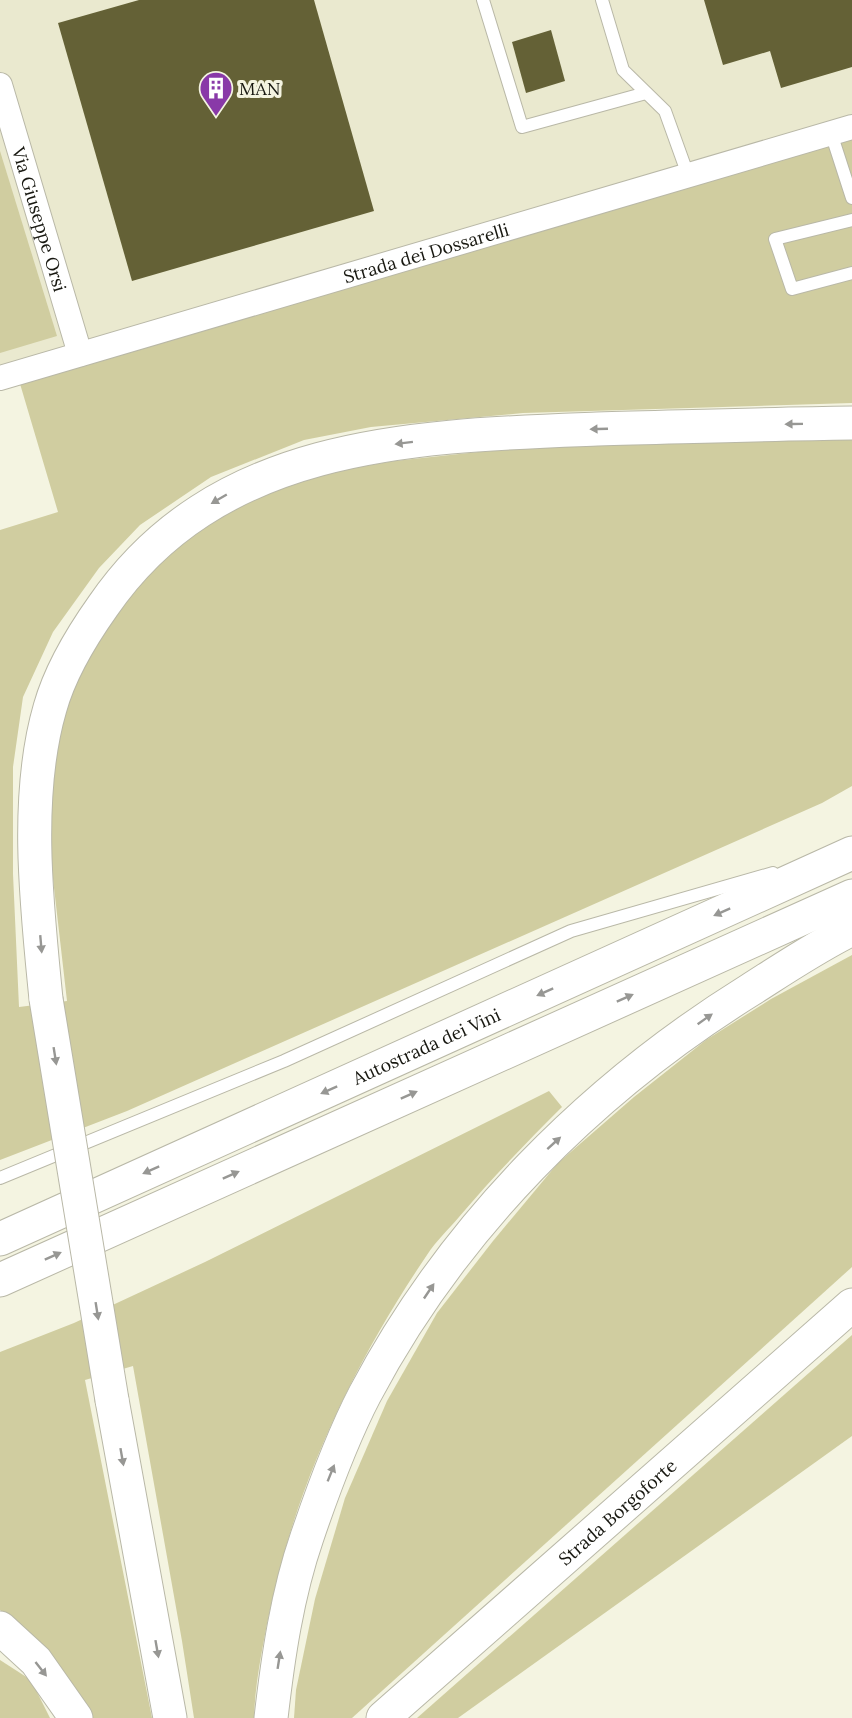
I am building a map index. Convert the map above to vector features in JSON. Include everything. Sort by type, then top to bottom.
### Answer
[{"type":"main road","points":[[170,1718],[112,1400],[46,999],[35,843],[41,747],[50,706],[67,665],[89,625],[116,586],[154,546],[193,514],[238,488],[287,468],[326,456],[451,437],[524,432],[852,423]]},
{"type":"main road","name":"Autostrada dei Vini","points":[[0,1239],[852,852]]},
{"type":"main road","name":"Autostrada dei Vini","points":[[0,1280],[852,896]]},
{"type":"main road","points":[[272,1718],[285,1619],[306,1539],[333,1468],[364,1396],[396,1340],[445,1266],[545,1150],[606,1095],[666,1046],[719,1009],[852,929]]},
{"type":"main road","name":"Strada Borgoforte","points":[[383,1718],[852,1305]]},
{"type":"main road","points":[[0,1628],[36,1661],[76,1718]]},
{"type":"street","name":"Via Giuseppe Orsi","points":[[0,85],[80,354]]},
{"type":"street","name":"Strada dei Dossarelli","points":[[0,378],[842,130]]},
{"type":"lane","points":[[483,0],[522,128],[646,93]]},
{"type":"lane","points":[[602,0],[623,70],[665,111],[688,175]]},
{"type":"lane","points":[[842,130],[852,198]]},
{"type":"lane","points":[[852,220],[776,239],[792,289],[852,273]]},
{"type":"lane","points":[[0,1178],[284,1061],[571,931],[852,852]]},
{"type":"shaded area","points":[[0,0],[852,0],[852,127],[0,382]]},
{"type":"shaded area","points":[[852,118],[852,403],[523,413],[371,427],[304,440],[211,477],[140,525],[99,568],[53,632],[23,697],[13,767],[13,874],[19,1007],[67,1001],[53,879],[48,802],[52,740],[91,639],[168,551],[221,516],[266,492],[324,473],[394,461],[566,446],[852,439],[852,786],[822,803],[127,1111],[0,1160],[0,530],[58,512],[18,377]]},
{"type":"shaded area","points":[[0,151],[57,336],[0,353]]},
{"type":"shaded area","points":[[852,955],[852,1267],[352,1718],[294,1718],[296,1690],[315,1599],[345,1498],[387,1401],[437,1313],[558,1163],[634,1097],[706,1040],[771,999]]},
{"type":"shaded area","points":[[549,1091],[562,1107],[522,1147],[438,1240],[399,1298],[374,1341],[328,1432],[292,1526],[278,1575],[261,1659],[254,1718],[194,1718],[133,1366],[85,1380],[152,1718],[93,1718],[12,1619],[0,1610],[0,1352],[74,1323],[205,1262]]},
{"type":"shaded area","points":[[852,1335],[852,1436],[458,1718],[417,1718]]},
{"type":"shaded area","points":[[0,1660],[31,1680],[50,1718],[0,1718]]},
{"type":"building","name":"MAN","points":[[139,0],[314,0],[374,211],[132,281],[58,23]]},
{"type":"building","points":[[704,0],[852,0],[852,67],[781,88],[770,51],[723,65]]},
{"type":"building","points":[[551,30],[565,81],[526,93],[512,42]]},
{"type":"place","name":"MAN","points":[[216,117]]}]
